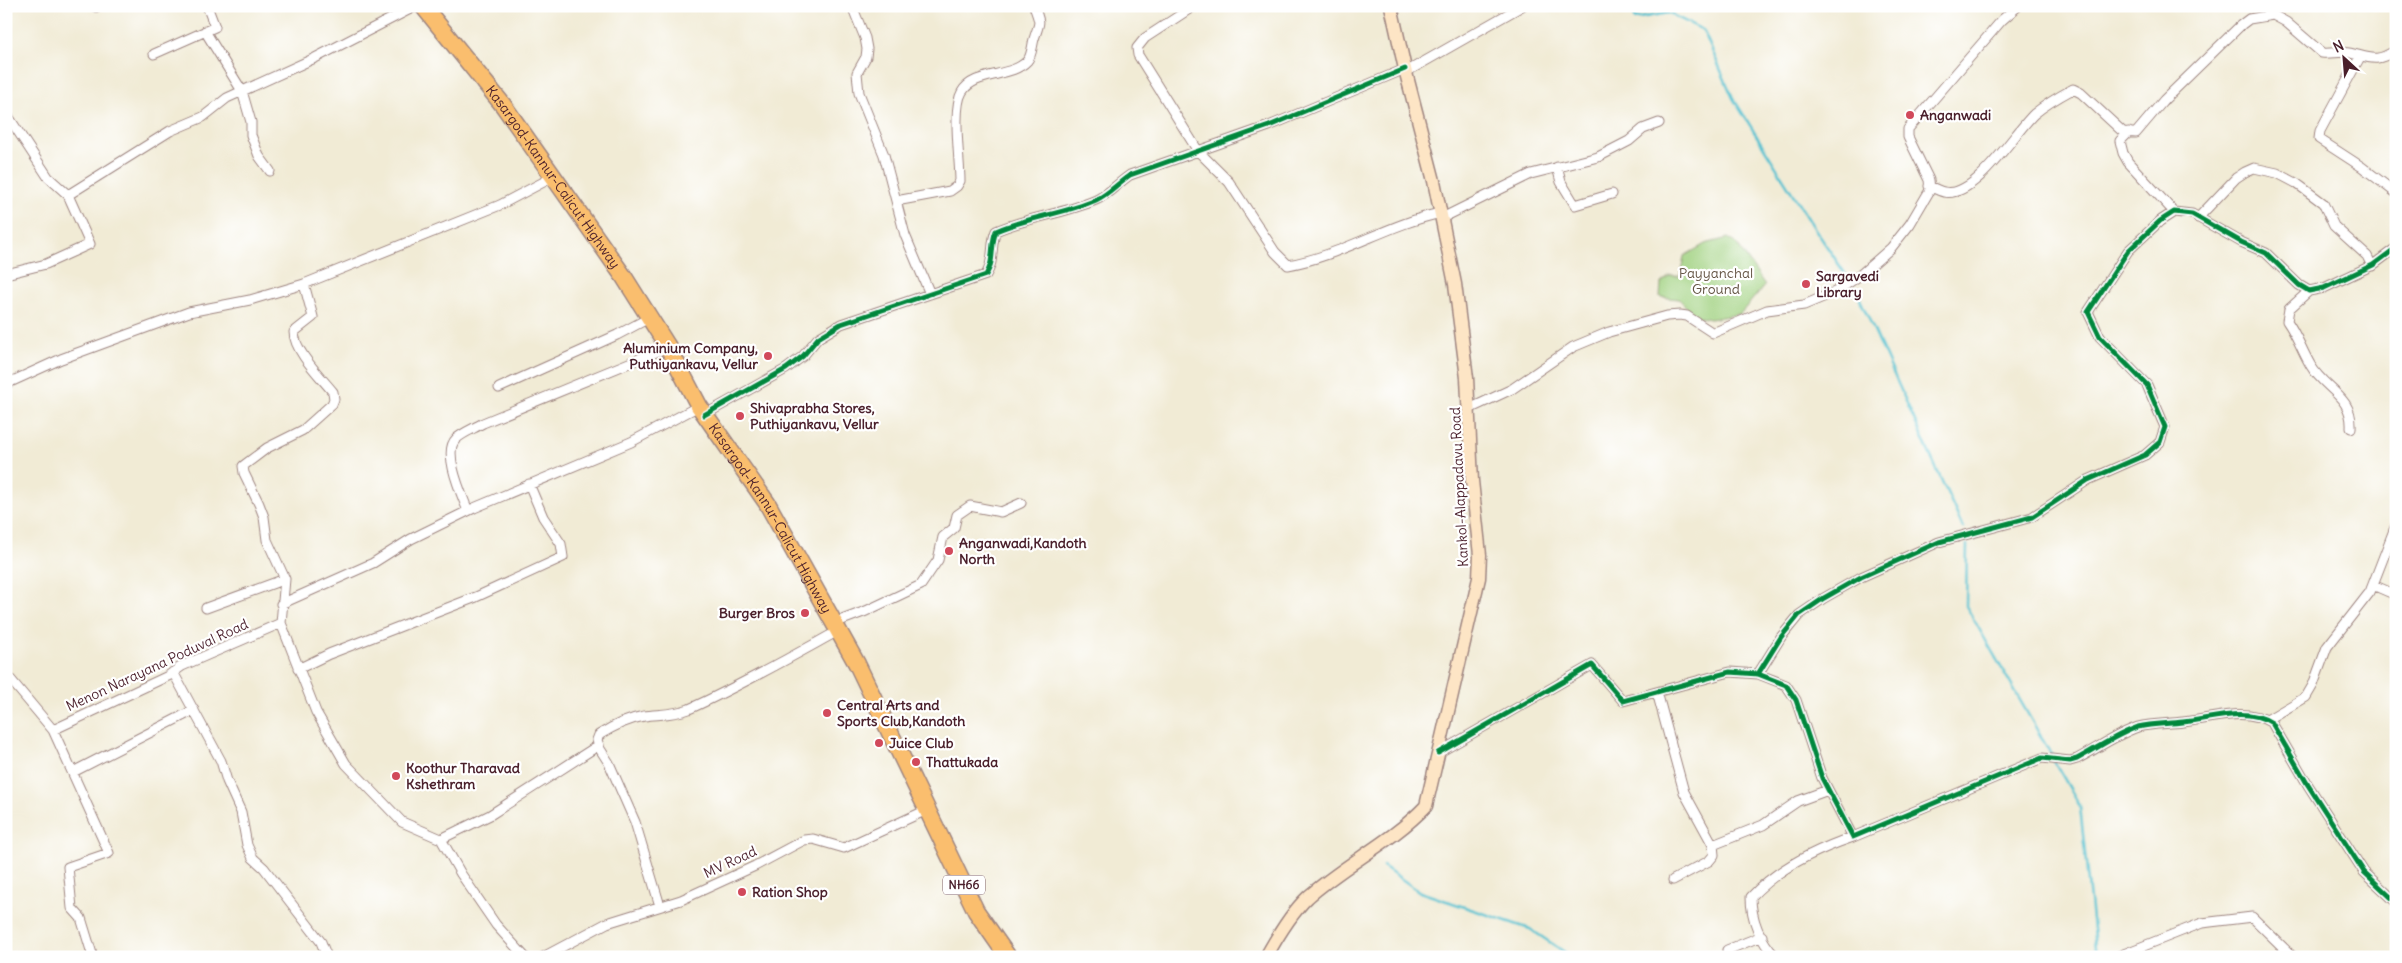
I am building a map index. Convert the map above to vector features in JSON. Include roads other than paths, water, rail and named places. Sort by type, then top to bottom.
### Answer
[{"type":"highway","name":"Kasargod-Kannur-Calicut Highway","points":[[422,6],[503,105],[624,277],[668,347],[702,411],[767,503],[856,664],[929,809],[976,911],[1008,957]]},
{"type":"main road","name":"Kankol-Alappadavu Road","points":[[1266,957],[1278,935],[1306,899],[1343,869],[1409,824],[1426,806],[1479,578],[1480,556],[1472,480],[1466,364],[1455,284],[1423,131],[1405,70],[1391,6]]},
{"type":"street","points":[[154,54],[215,27],[207,6]]},
{"type":"street","points":[[68,195],[170,131],[203,117],[227,98],[316,58],[416,6]]},
{"type":"street","points":[[852,6],[865,38],[867,49],[866,57],[857,72],[859,93],[884,155],[905,235],[930,294]]},
{"type":"street","points":[[896,201],[950,191],[957,186],[960,180],[958,108],[960,95],[965,87],[975,81],[1020,66],[1028,60],[1040,25],[1034,6]]},
{"type":"street","points":[[1194,6],[1146,38],[1137,48],[1144,65],[1198,151],[1229,182],[1275,252],[1288,265],[1306,262],[1385,231],[1441,215],[1531,174],[1598,157],[1629,141],[1643,129],[1659,123]]},
{"type":"street","points":[[281,604],[373,563],[411,539],[468,511],[702,411],[786,369],[803,356],[818,338],[841,324],[986,275],[991,268],[992,239],[996,231],[1010,225],[1052,215],[1096,200],[1115,188],[1120,181],[1130,175],[1277,123],[1405,70],[1522,6]]},
{"type":"street","points":[[1469,409],[1512,389],[1573,347],[1609,332],[1667,316],[1680,315],[1687,316],[1713,333],[1767,310],[1804,306],[1835,292],[1860,276],[1891,248],[1925,201],[1929,180],[1908,137],[1908,129],[2002,20],[2018,6]]},
{"type":"street","points":[[1929,186],[1944,193],[1958,191],[1968,185],[1984,172],[2035,113],[2073,89],[2081,93],[2123,132],[2136,133],[2164,100],[2241,25],[2258,16],[2273,15],[2286,22],[2322,53],[2349,52],[2379,59],[2396,50]]},
{"type":"street","points":[[205,31],[242,91],[252,122],[251,134],[259,156],[270,171]]},
{"type":"street","points":[[2360,56],[2320,131],[2319,139],[2362,167],[2396,193]]},
{"type":"street","points":[[6,113],[48,177],[68,195],[90,244],[46,264],[6,274]]},
{"type":"street","points":[[2129,132],[2120,141],[2128,162],[2174,212]]},
{"type":"street","points":[[1557,167],[1561,182],[1575,204],[1612,194]]},
{"type":"street","points":[[2198,218],[2236,178],[2245,172],[2254,168],[2277,173],[2296,183],[2323,203],[2334,226],[2367,256],[2372,266]]},
{"type":"street","points":[[6,384],[60,359],[189,312],[250,300],[304,284],[500,205],[553,177]]},
{"type":"street","points":[[1758,674],[1781,637],[1799,615],[1824,598],[1861,577],[1939,542],[2032,517],[2088,480],[2145,454],[2160,442],[2165,427],[2147,385],[2100,337],[2088,312],[2128,251],[2160,221],[2174,212],[2192,214],[2241,242],[2266,253],[2299,285],[2309,291]]},
{"type":"street","points":[[2351,428],[2352,419],[2347,403],[2311,367],[2296,335],[2287,321],[2289,309],[2309,291],[2324,288],[2372,266],[2396,248]]},
{"type":"street","points":[[304,284],[313,317],[294,332],[294,340],[298,349],[333,392],[334,399],[332,404],[303,430],[267,448],[243,466],[244,473],[264,517],[267,540],[285,579],[280,623],[316,712],[346,764],[402,822],[441,840],[461,874],[496,925],[525,957]]},
{"type":"street","points":[[499,388],[617,335],[649,318]]},
{"type":"street","points":[[468,511],[452,462],[450,448],[456,439],[483,423],[668,347]]},
{"type":"street","points":[[298,669],[329,654],[476,597],[563,556],[561,544],[543,517],[528,484]]},
{"type":"street","points":[[660,906],[635,822],[599,745],[597,740],[599,735],[626,720],[645,716],[668,715],[687,710],[866,610],[921,585],[938,560],[943,537],[954,528],[957,515],[970,506],[1001,512],[1021,503]]},
{"type":"street","points":[[2268,720],[2306,697],[2327,648],[2360,607],[2373,585],[2396,525]]},
{"type":"street","points":[[206,608],[285,579]]},
{"type":"street","points":[[2373,585],[2396,595]]},
{"type":"street","name":"Menon Narayana Poduval Road","points":[[53,730],[182,666],[280,623]]},
{"type":"street","points":[[1438,753],[1592,665],[1623,701],[1730,672],[1758,674],[1786,685],[1796,700],[1822,778],[1853,837]]},
{"type":"street","points":[[173,672],[221,762],[227,782],[241,812],[247,845],[252,858],[264,868],[321,942],[327,957]]},
{"type":"street","points":[[6,675],[53,730],[109,853],[68,867],[72,908],[81,918],[93,957]]},
{"type":"street","points":[[1657,692],[1684,792],[1713,845],[1714,855],[1709,861],[1673,880]]},
{"type":"street","points":[[73,772],[194,710]]},
{"type":"street","points":[[1776,957],[1762,936],[1751,910],[1751,897],[1775,875],[1809,855],[2048,757],[2062,760],[2077,759],[2137,727],[2182,722],[2216,715],[2255,716],[2272,723],[2308,785],[2364,872],[2396,902]]},
{"type":"street","points":[[441,840],[490,815],[599,745]]},
{"type":"street","points":[[1713,845],[1763,824],[1798,801],[1828,790]]},
{"type":"street","name":"MV Road","points":[[543,957],[607,923],[681,900],[747,870],[804,840],[813,839],[844,848],[929,809]]},
{"type":"street","points":[[2116,957],[2202,923],[2252,917],[2293,957]]},
{"type":"street","points":[[1727,950],[1762,936]]},
{"type":"waterway","points":[[1633,6],[1634,19],[1668,13],[1703,30],[1733,98],[1809,220],[1848,278]]},
{"type":"waterway","points":[[1855,288],[1963,528]]},
{"type":"waterway","points":[[1967,545],[1966,606],[2052,756]]},
{"type":"waterway","points":[[2054,761],[2080,806],[2096,957]]},
{"type":"waterway","points":[[1383,866],[1420,892],[1530,929],[1572,957]]},
{"type":"place","name":"Anganwadi","points":[[1910,115]]},
{"type":"place","name":"Sargavedi Library","points":[[1806,284]]},
{"type":"place","name":"Aluminium Company, Puthiyankavu, Vellur","points":[[768,356]]},
{"type":"place","name":"Shivaprabha Stores, Puthiyankavu, Vellur","points":[[740,416]]},
{"type":"place","name":"Anganwadi,Kandoth North","points":[[949,551]]},
{"type":"place","name":"Burger Bros","points":[[805,613]]},
{"type":"place","name":"Central Arts and Sports Club,Kandoth","points":[[827,713]]},
{"type":"place","name":"Juice Club","points":[[879,743]]},
{"type":"place","name":"Thattukada","points":[[916,762]]},
{"type":"place","name":"Koothur Tharavad Kshethram","points":[[396,776]]},
{"type":"place","name":"Ration Shop","points":[[742,892]]},
{"type":"park label","name":"Payyanchal Ground","points":[[1716,282]]}]
